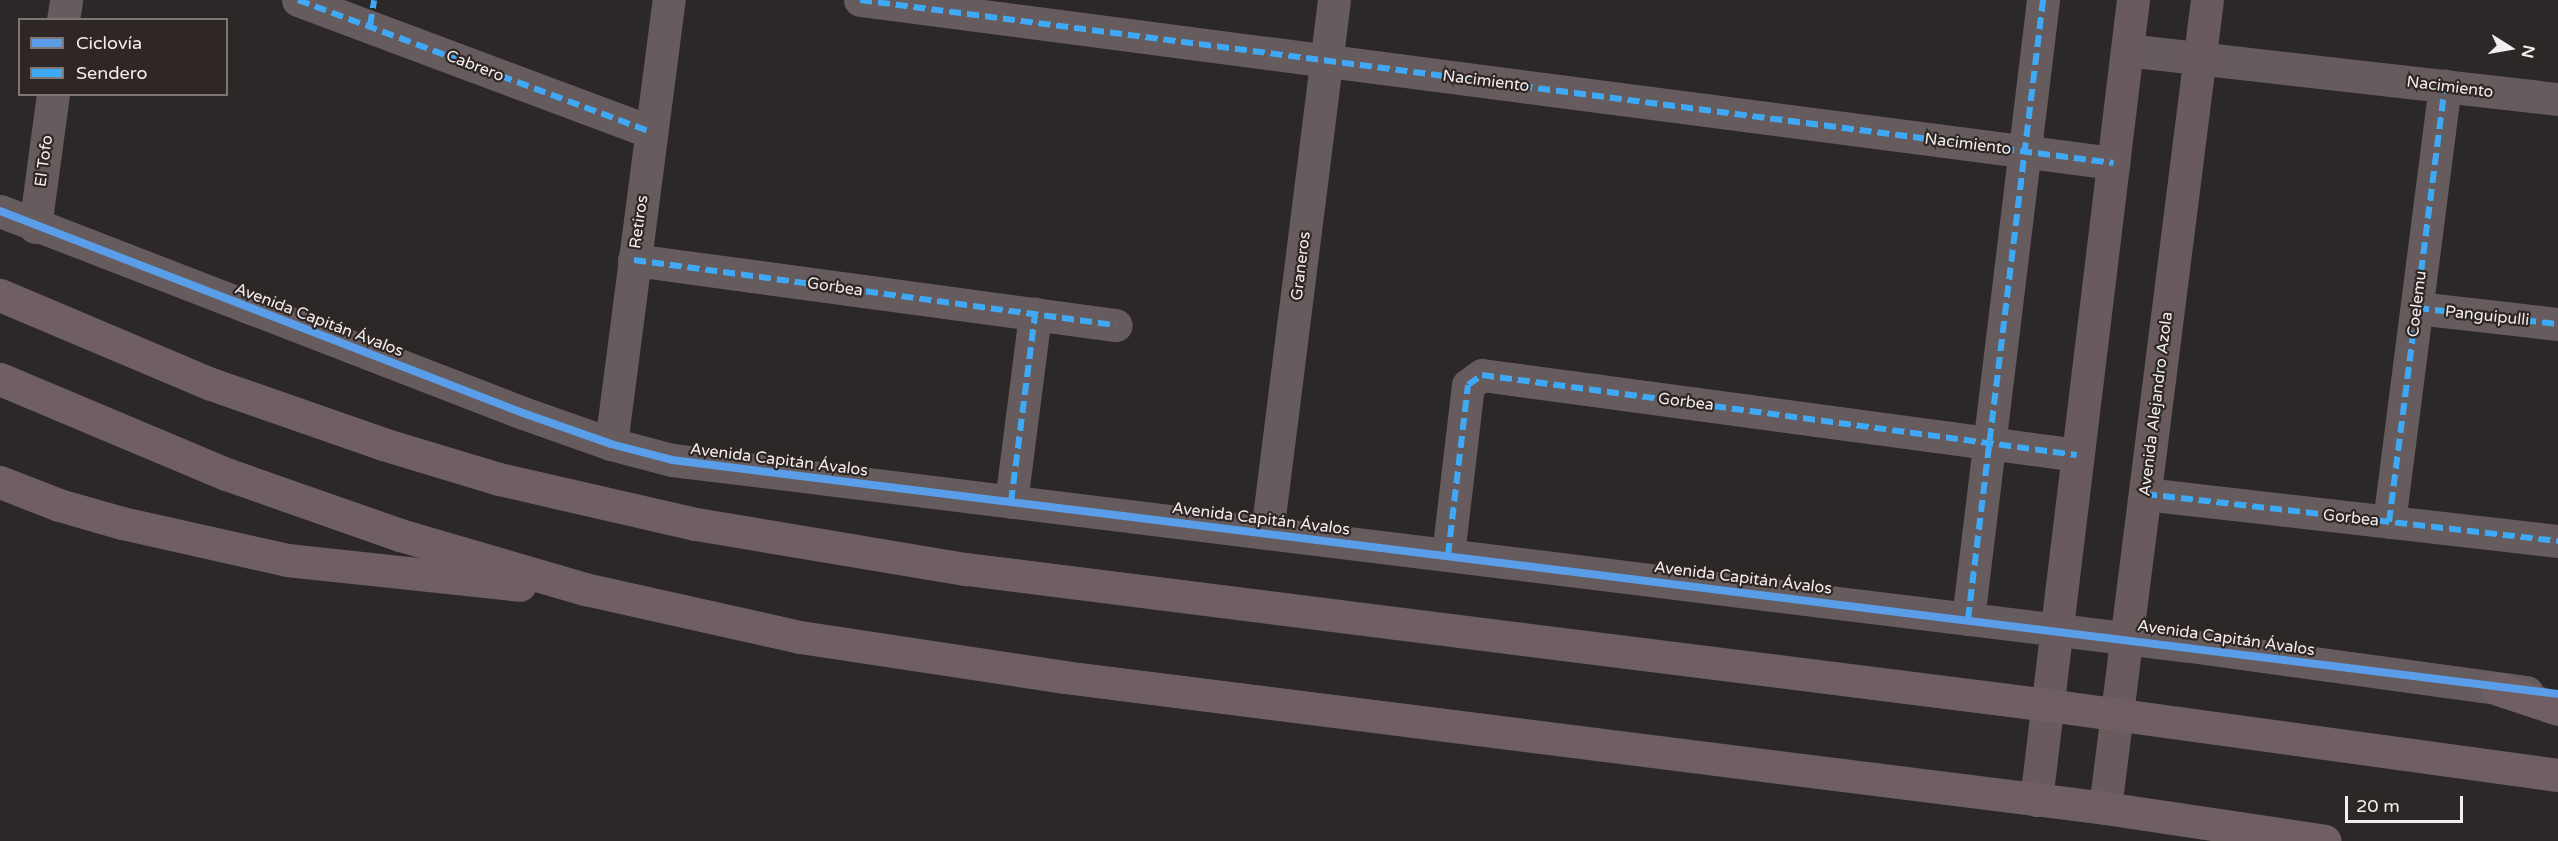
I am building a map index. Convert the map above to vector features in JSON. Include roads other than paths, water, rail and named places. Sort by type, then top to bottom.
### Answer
[{"type":"highway","points":[[0,295],[212,384],[382,444],[499,479],[696,524],[966,569],[2048,705],[2558,775]]},
{"type":"highway","points":[[0,379],[284,496],[448,551],[585,589],[800,637],[953,662],[2105,808],[2325,841]]},
{"type":"highway","points":[[0,482],[59,505],[122,524],[287,561],[429,578],[585,589]]},
{"type":"highway","points":[[2498,689],[2558,709]]},
{"type":"main road","points":[[2036,800],[2133,0]]},
{"type":"main road","name":"Avenida Alejandro Azola","points":[[2105,808],[2207,0]]},
{"type":"street","points":[[63,18],[66,0]]},
{"type":"street","name":"Cabrero","points":[[298,0],[372,13],[651,132]]},
{"type":"street","name":"Retiros","points":[[611,444],[669,0]]},
{"type":"street","name":"Nacimiento","points":[[860,0],[2113,163]]},
{"type":"street","name":"Graneros","points":[[1267,533],[1334,0]]},
{"type":"street","points":[[1968,619],[2043,0]]},
{"type":"street","name":"Nacimiento","points":[[2127,50],[2558,99]]},
{"type":"street","name":"Coelemu","points":[[2389,522],[2445,86]]},
{"type":"street","name":"El Tofo","points":[[35,227],[53,96]]},
{"type":"street","name":"Avenida Capitán Ávalos","points":[[0,210],[35,227],[611,444],[672,460],[2127,638],[2498,689],[2558,694]]},
{"type":"street","name":"Gorbea","points":[[634,260],[1116,325]]},
{"type":"street","name":"Panguipulli","points":[[2417,308],[2558,324]]},
{"type":"street","points":[[1011,502],[1035,314]]},
{"type":"street","name":"Gorbea","points":[[1448,555],[1468,385],[1482,375],[1989,441],[2078,455]]},
{"type":"street","name":"Gorbea","points":[[2145,494],[2558,541]]}]
